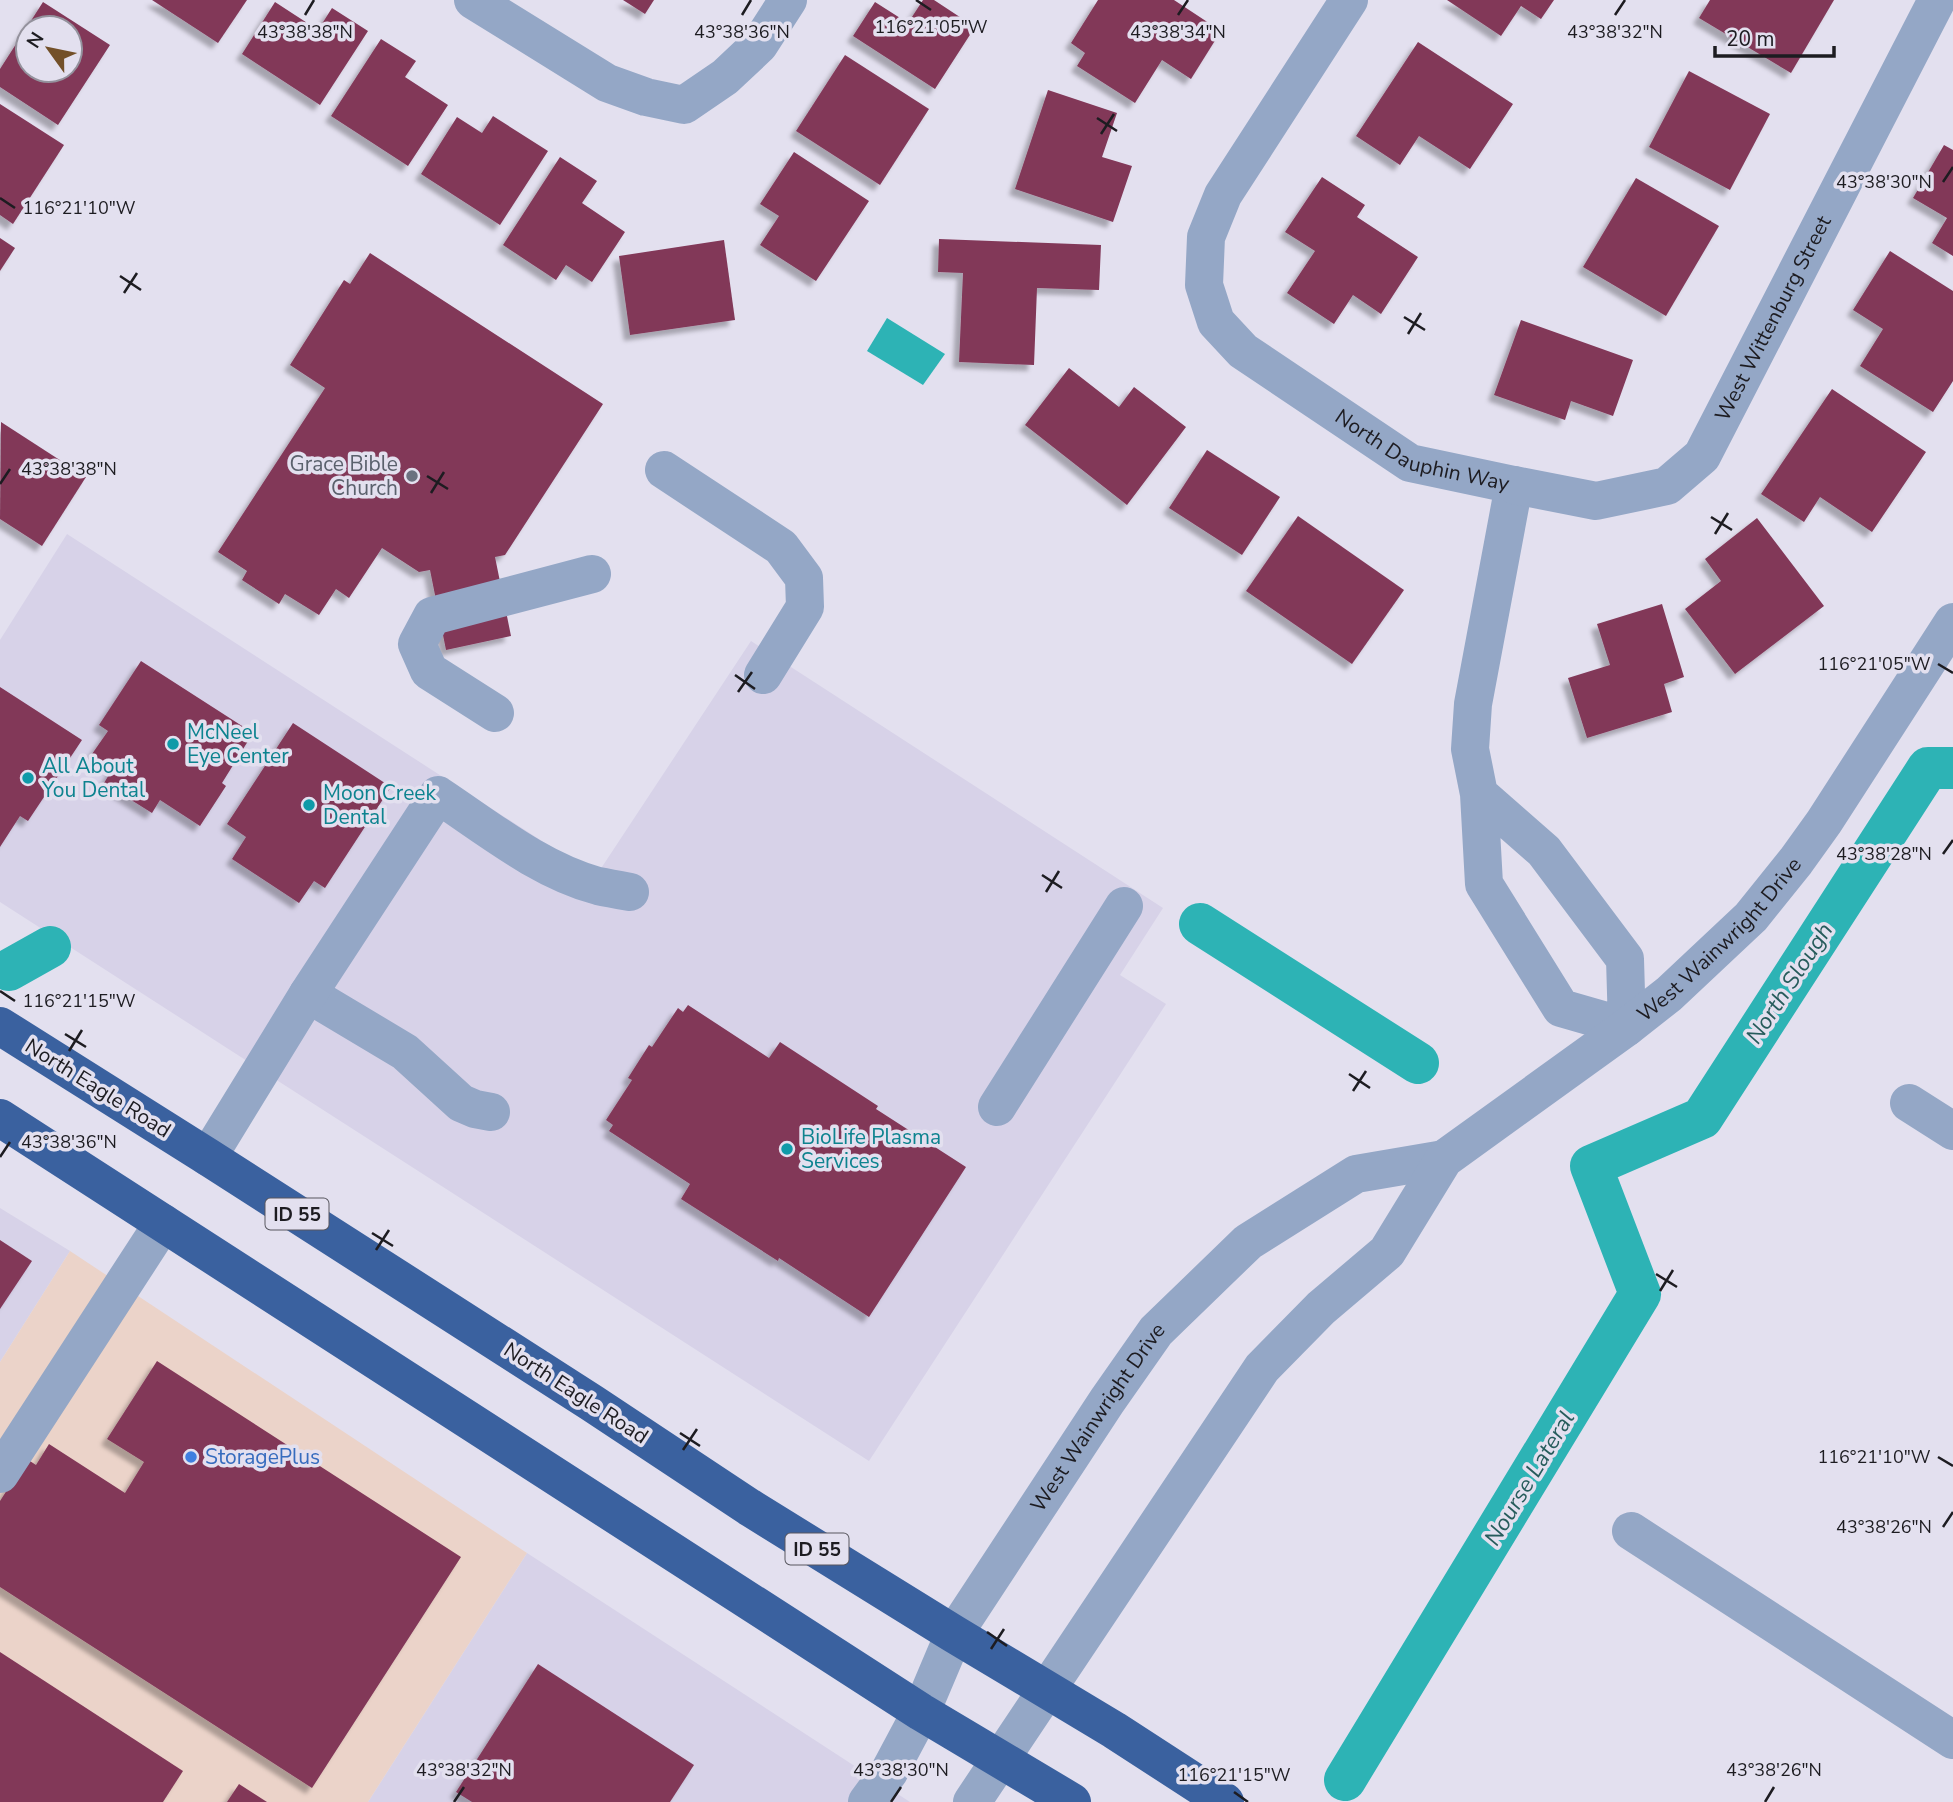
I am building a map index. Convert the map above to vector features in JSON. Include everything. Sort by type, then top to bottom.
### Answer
[{"type":"highway","name":"North Eagle Road","points":[[0,1026],[580,1395],[749,1507],[1047,1689],[1225,1802]]},
{"type":"highway","points":[[0,1118],[921,1712],[1072,1802]]},
{"type":"street","points":[[473,0],[607,83],[646,97],[684,105],[725,77],[759,44],[788,0]]},
{"type":"street","name":"North Dauphin Way","points":[[1349,0],[1223,195],[1206,237],[1204,285],[1216,322],[1243,351],[1410,463],[1514,485],[1473,704],[1470,749],[1479,794],[1484,884],[1561,1008],[1627,1027]]},
{"type":"street","name":"West Wittenburg Street","points":[[1514,485],[1596,501],[1667,486],[1702,456],[1937,0]]},
{"type":"street","points":[[664,470],[780,547],[804,578],[805,607],[763,675]]},
{"type":"street","points":[[495,713],[429,671],[417,644],[432,616],[592,574]]},
{"type":"street","name":"West Wainwright Drive","points":[[972,1802],[1262,1368],[1321,1308],[1387,1252],[1444,1159],[1669,994],[1751,917],[1824,822],[1953,622]]},
{"type":"street","points":[[1479,794],[1544,851],[1625,959],[1627,1027]]},
{"type":"street","points":[[208,1157],[308,994],[438,795],[532,857],[598,886],[630,892]]},
{"type":"street","points":[[997,1107],[1124,906]]},
{"type":"street","points":[[308,994],[405,1052],[461,1103],[491,1112]]},
{"type":"street","points":[[1909,1103],[1953,1131]]},
{"type":"street","name":"West Wainwright Drive","points":[[867,1802],[889,1772],[921,1712],[954,1634],[1156,1331],[1248,1242],[1356,1174],[1444,1159]]},
{"type":"street","points":[[0,1474],[163,1223]]},
{"type":"street","points":[[1631,1531],[1953,1740]]},
{"type":"shaded area","points":[[67,534],[596,876],[751,641],[1163,908],[1120,975],[1166,1004],[869,1461],[0,902],[0,640]]},
{"type":"shaded area","points":[[0,1208],[70,1251],[0,1362]]},
{"type":"shaded area","name":"StoragePlus","points":[[70,1251],[527,1553],[368,1802],[0,1802],[0,1362]]},
{"type":"shaded area","points":[[527,1553],[910,1802],[368,1802]]},
{"type":"water","points":[[887,318],[945,354],[923,385],[867,351]]},
{"type":"building","points":[[152,0],[247,0],[218,43]]},
{"type":"building","points":[[623,0],[654,0],[645,14]]},
{"type":"building","points":[[923,0],[934,0],[975,27],[935,89],[853,36],[875,2],[908,23]]},
{"type":"building","points":[[1098,0],[1174,0],[1221,31],[1191,79],[1162,60],[1135,103],[1077,66],[1085,53],[1071,43]]},
{"type":"building","points":[[1447,0],[1554,0],[1541,19],[1521,6],[1501,36]]},
{"type":"building","points":[[1710,0],[1834,0],[1791,73],[1699,18]]},
{"type":"building","points":[[43,2],[62,14],[35,14]]},
{"type":"building","points":[[275,2],[318,30],[332,8],[368,31],[320,105],[242,54]]},
{"type":"building","points":[[84,28],[110,45],[58,125],[0,87],[0,69],[14,47],[14,84],[84,84]]},
{"type":"building","points":[[381,39],[416,61],[405,77],[448,105],[408,166],[331,116]]},
{"type":"building","points":[[1418,42],[1513,104],[1470,169],[1419,136],[1400,165],[1356,136]]},
{"type":"building","points":[[845,55],[929,109],[880,185],[796,131]]},
{"type":"building","points":[[1689,71],[1770,114],[1730,190],[1649,147]]},
{"type":"building","points":[[1048,90],[1117,113],[1102,157],[1132,166],[1113,222],[1015,189]]},
{"type":"building","points":[[0,104],[64,145],[13,224],[0,215]]},
{"type":"building","points":[[493,116],[548,151],[500,225],[421,174],[457,117],[482,133]]},
{"type":"building","points":[[1944,145],[1953,150],[1953,256],[1932,243],[1947,218],[1913,198]]},
{"type":"building","points":[[794,152],[869,201],[816,281],[760,245],[779,216],[760,204]]},
{"type":"building","points":[[560,157],[597,181],[582,203],[625,232],[592,282],[566,265],[556,280],[503,245]]},
{"type":"building","points":[[1322,177],[1365,205],[1357,217],[1418,257],[1381,314],[1353,295],[1334,324],[1287,293],[1315,251],[1285,232]]},
{"type":"building","points":[[1636,178],[1719,226],[1666,316],[1583,267]]},
{"type":"building","points":[[0,238],[15,248],[0,271]]},
{"type":"building","points":[[939,239],[1101,245],[1099,290],[1037,288],[1034,365],[959,362],[963,273],[938,272]]},
{"type":"building","points":[[724,240],[735,320],[630,335],[619,256]]},
{"type":"building","points":[[1890,251],[1953,291],[1953,381],[1933,412],[1860,366],[1883,329],[1853,310]]},
{"type":"building","name":"Grace Bible Church","points":[[370,253],[603,404],[505,555],[495,557],[511,636],[446,650],[430,570],[419,572],[382,548],[349,598],[336,589],[319,615],[285,594],[279,604],[242,580],[247,571],[218,552],[325,388],[290,365],[344,280],[350,284]]},
{"type":"building","points":[[1521,320],[1633,360],[1613,416],[1571,401],[1565,420],[1494,395]]},
{"type":"building","points":[[1069,368],[1119,407],[1134,387],[1186,427],[1127,505],[1025,425]]},
{"type":"building","points":[[1832,389],[1926,452],[1872,532],[1820,497],[1804,522],[1761,494]]},
{"type":"building","points":[[1,422],[86,477],[42,546],[0,519]]},
{"type":"building","points":[[1207,450],[1280,497],[1242,555],[1169,508]]},
{"type":"building","points":[[1298,516],[1404,590],[1352,664],[1246,591]]},
{"type":"building","points":[[1757,518],[1824,606],[1735,674],[1685,609],[1721,581],[1705,559]]},
{"type":"building","points":[[1662,604],[1684,677],[1664,684],[1672,712],[1587,738],[1568,678],[1610,665],[1597,624]]},
{"type":"building","name":"McNeel Eye Center","points":[[141,661],[253,733],[222,783],[226,786],[200,826],[160,800],[152,813],[104,783],[113,768],[92,754],[108,731],[99,725]]},
{"type":"building","name":"All About You Dental","points":[[0,687],[82,740],[28,821],[20,816],[0,847]]},
{"type":"building","name":"Moon Creek Dental","points":[[293,723],[391,787],[325,888],[314,881],[299,903],[232,859],[246,837],[227,824]]},
{"type":"building","name":"BioLife Plasma Services","points":[[688,1005],[769,1058],[780,1042],[966,1167],[869,1317],[779,1258],[778,1261],[681,1199],[690,1184],[609,1131],[613,1125],[606,1120],[632,1080],[628,1078],[678,1008],[683,1012]]},
{"type":"building","points":[[0,1240],[32,1261],[0,1309]]},
{"type":"building","points":[[157,1361],[461,1557],[312,1788],[0,1587],[0,1501],[27,1459],[36,1465],[49,1444],[125,1493],[144,1462],[107,1439]]},
{"type":"building","points":[[0,1652],[183,1771],[163,1802],[0,1802]]},
{"type":"building","points":[[538,1664],[694,1765],[670,1802],[472,1802],[456,1792]]},
{"type":"building","points":[[239,1784],[267,1802],[227,1802]]},
{"type":"waterway","name":"Nourse Lateral","points":[[1345,1780],[1640,1294],[1591,1166],[1702,1118],[1928,768],[1953,768]]},
{"type":"waterway","name":"North Slough","points":[[1200,924],[1418,1063]]},
{"type":"waterway","name":"North Slough","points":[[9,970],[50,947]]},
{"type":"place","name":"Grace Bible Church","points":[[412,476]]},
{"type":"place","name":"McNeel Eye Center","points":[[173,744]]},
{"type":"place","name":"All About You Dental","points":[[28,778]]},
{"type":"place","name":"Moon Creek Dental","points":[[309,805]]},
{"type":"place","name":"BioLife Plasma Services","points":[[787,1149]]},
{"type":"place","name":"StoragePlus","points":[[191,1457]]}]
